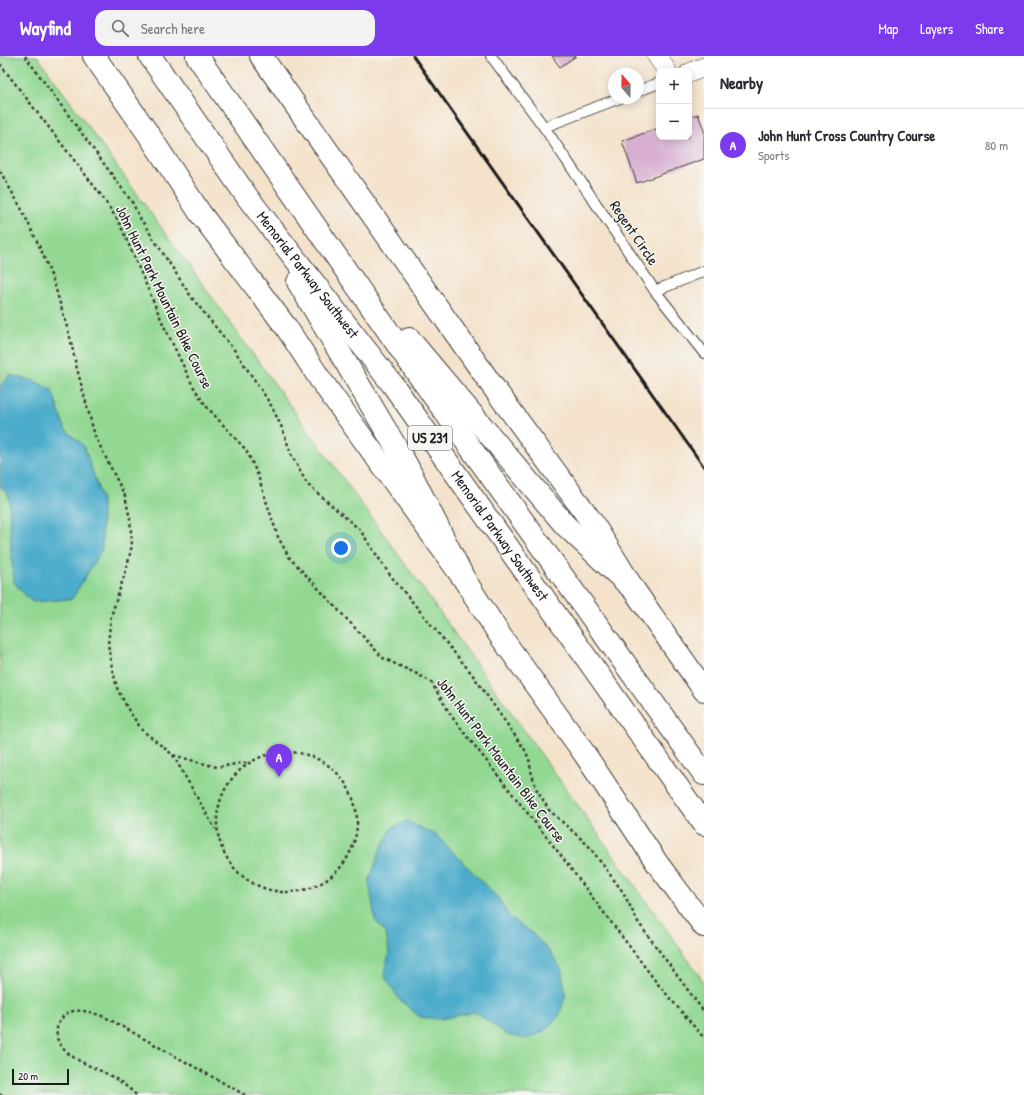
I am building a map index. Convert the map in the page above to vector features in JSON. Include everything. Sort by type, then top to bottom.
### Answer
[{"type":"main road","points":[[94,56],[149,135],[200,213],[286,327],[320,379],[464,579],[499,634],[584,754],[657,863],[704,926]]},
{"type":"main road","name":"Memorial Parkway Southwest","points":[[150,56],[248,198],[393,385],[704,824]]},
{"type":"main road","name":"Memorial Parkway Southwest","points":[[197,56],[424,384],[704,774]]},
{"type":"main road","points":[[261,56],[491,384],[592,522],[634,590],[704,690]]},
{"type":"main road","points":[[248,198],[406,464],[464,579]]},
{"type":"main road","points":[[323,237],[565,525],[634,590]]},
{"type":"street","points":[[657,56],[665,68]]},
{"type":"street","points":[[692,72],[704,67]]},
{"type":"lane","name":"Regent Circle","points":[[491,56],[544,126],[655,291],[704,353]]},
{"type":"lane","points":[[644,89],[656,84]]},
{"type":"lane","points":[[544,126],[608,102]]},
{"type":"lane","points":[[655,291],[704,271]]},
{"type":"path","name":"John Hunt Park Mountain Bike Course","points":[[25,56],[132,202],[140,218],[192,298],[235,351],[262,391],[282,430],[290,454],[306,484],[360,530],[390,575],[472,674],[525,750],[529,759],[536,788],[549,810],[588,844],[623,892],[638,922],[704,1012]]},
{"type":"path","name":"John Hunt Park Mountain Bike Course","points":[[0,64],[101,195],[119,222],[164,326],[193,386],[206,406],[246,450],[257,473],[278,536],[289,556],[383,658],[431,682],[452,717],[559,853],[657,983],[704,1038]]},
{"type":"path","points":[[0,171],[24,214],[52,277],[70,337],[95,436],[125,496],[130,518],[132,545],[127,567],[111,616],[108,644],[117,688],[129,711],[142,730],[173,755],[201,764],[217,767],[249,762]]},
{"type":"path","points":[[173,755],[215,829],[227,860],[238,872],[251,882],[266,889],[282,892],[299,891],[315,886],[329,878],[341,866],[350,852],[356,837],[357,820],[355,804],[349,788],[340,775],[327,764],[317,759],[297,752],[280,752],[264,755],[249,762],[230,780],[223,791],[219,803],[215,829]]},
{"type":"path","points":[[136,1095],[125,1084],[77,1060],[60,1047],[57,1037],[58,1026],[61,1018],[70,1011],[85,1010],[105,1017],[245,1095]]},
{"type":"green space","points":[[0,56],[37,56],[410,571],[704,982],[704,1095],[0,1095]]},
{"type":"water","points":[[9,375],[32,380],[52,390],[65,429],[84,446],[102,500],[102,549],[72,599],[32,602],[14,583],[9,496],[0,485],[0,387]]},
{"type":"water","points":[[407,821],[437,836],[499,899],[509,917],[530,931],[550,952],[561,968],[566,994],[559,1016],[543,1032],[525,1039],[507,1035],[475,1012],[440,1019],[420,1017],[400,1000],[384,975],[389,953],[386,933],[375,920],[369,882],[381,848],[392,828]]},
{"type":"building","points":[[552,56],[576,56],[560,67]]},
{"type":"building","points":[[698,114],[704,130],[704,159],[637,183],[622,141],[656,129],[656,140],[692,140],[692,116]]},
{"type":"railway","points":[[413,56],[704,467]]},
{"type":"place","name":"John Hunt Cross Country Course","points":[[279,777]]}]
